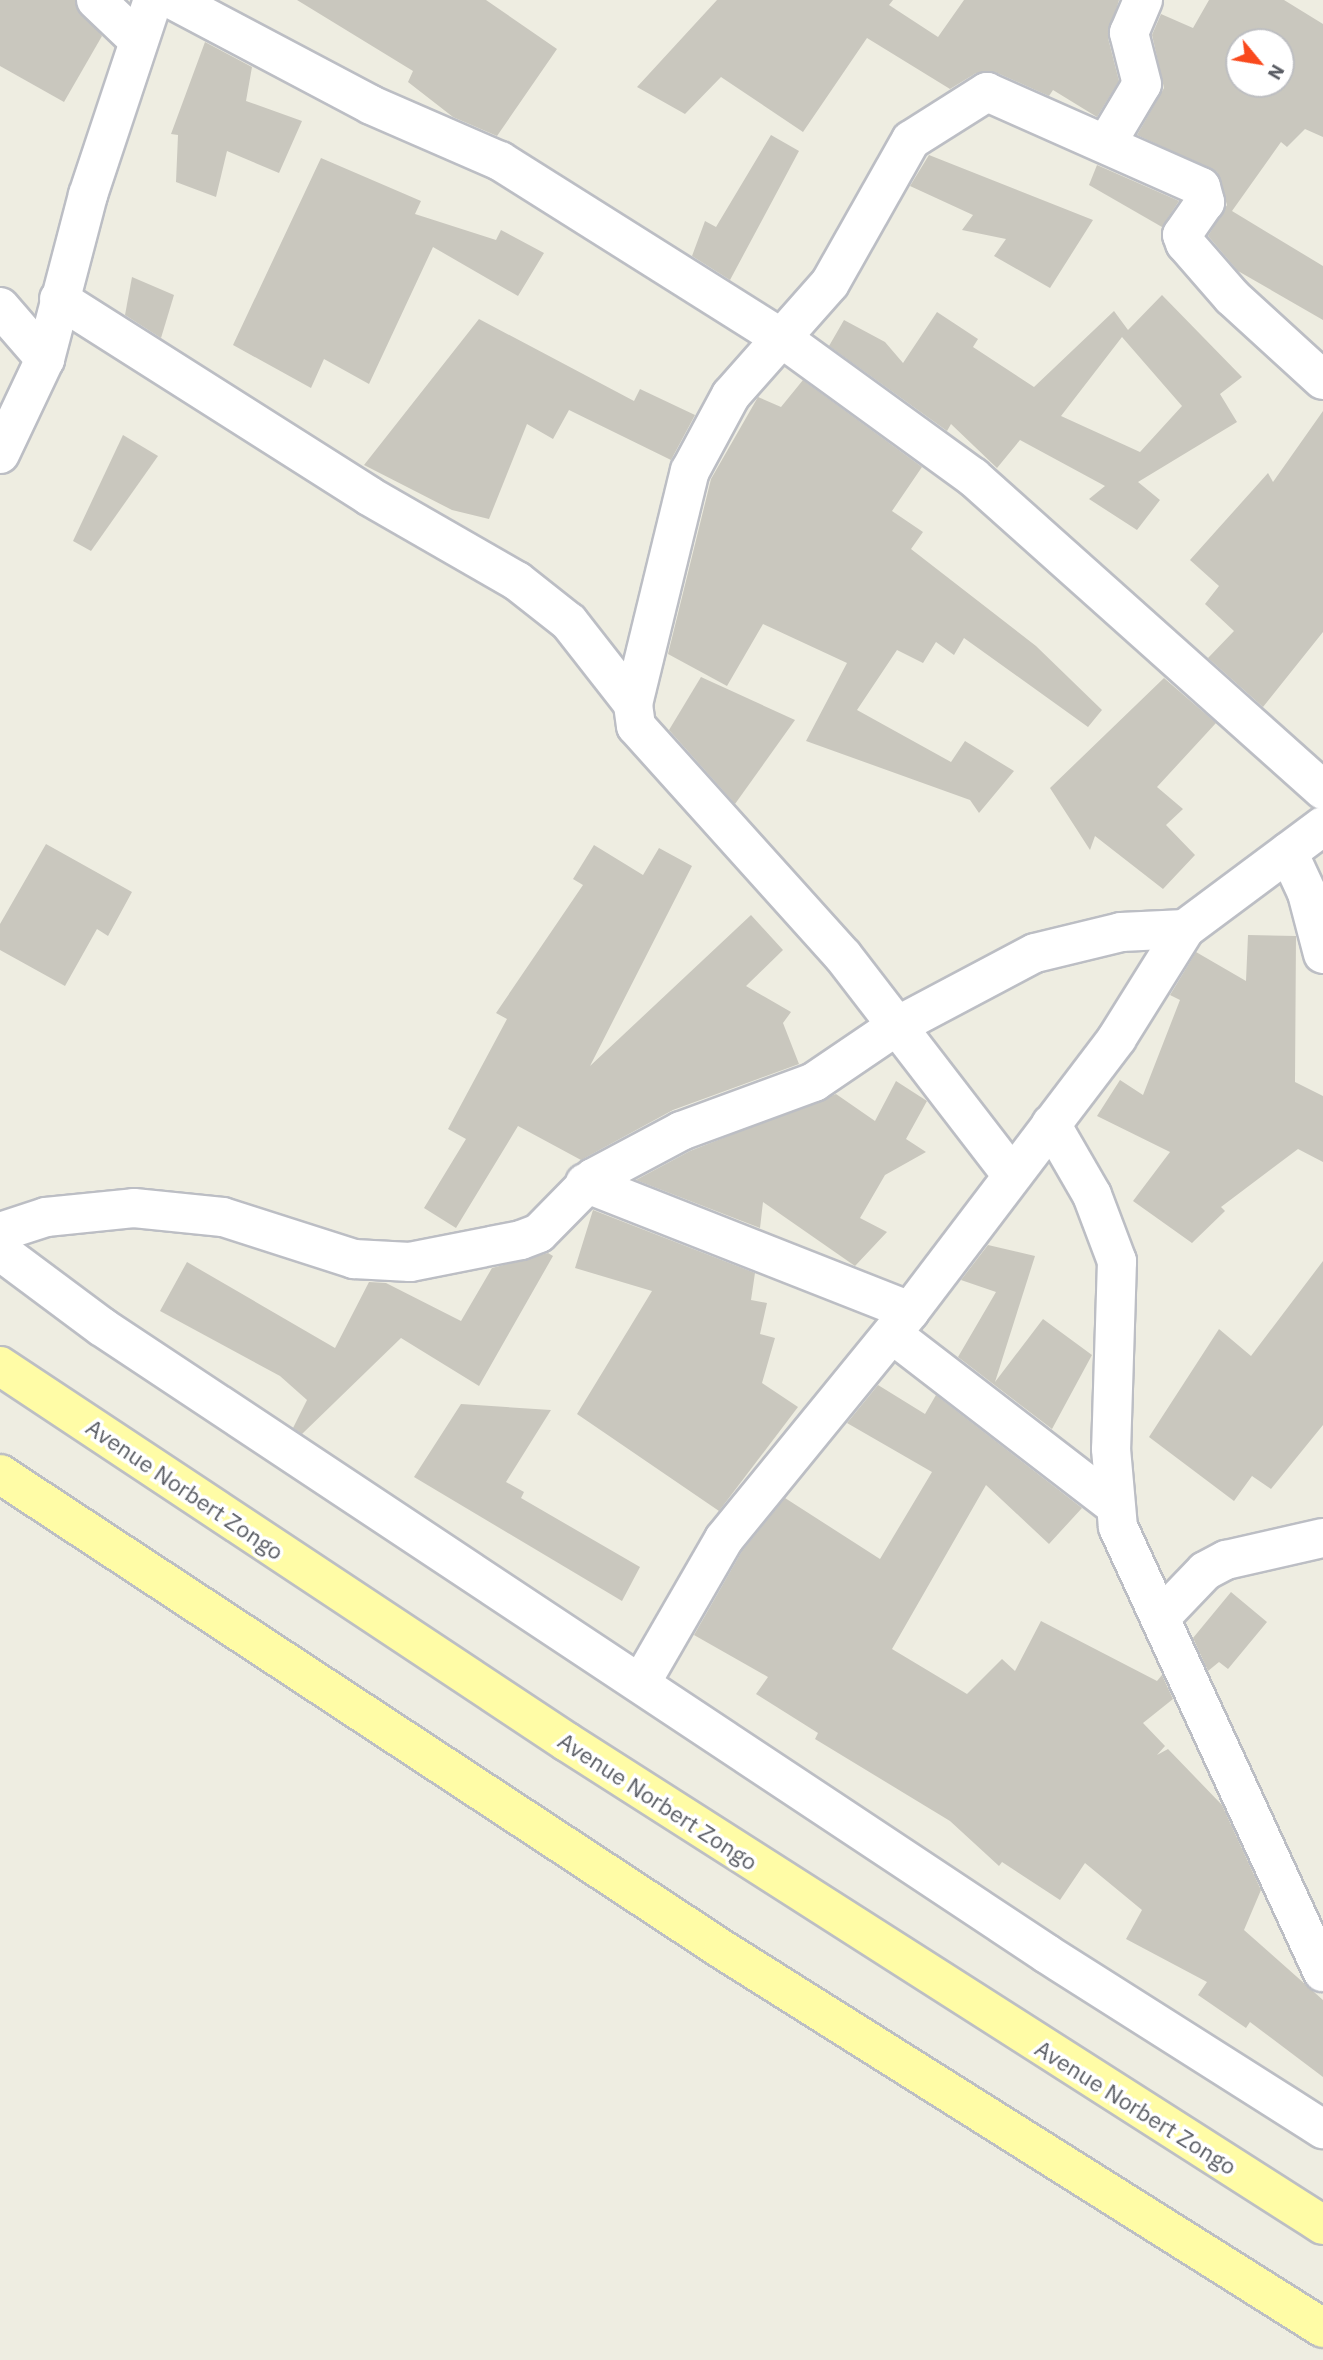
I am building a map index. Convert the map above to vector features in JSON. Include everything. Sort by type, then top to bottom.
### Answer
[{"type":"main road","name":"Avenue Norbert Zongo","points":[[0,1366],[567,1742],[1323,2225]]},
{"type":"main road","points":[[0,1474],[723,1950],[1323,2328]]},
{"type":"street","points":[[96,0],[138,40]]},
{"type":"street","points":[[0,454],[45,359],[59,299],[138,40],[153,0]]},
{"type":"street","points":[[173,0],[371,105],[500,161],[783,339],[973,477],[1323,790]]},
{"type":"street","points":[[1108,141],[1143,79],[1129,38],[1143,0]]},
{"type":"street","points":[[633,704],[691,471],[731,395],[830,283],[911,140],[924,127],[987,92],[1108,141],[1201,187],[1205,202],[1182,235],[1185,243],[1232,297],[1323,380]]},
{"type":"street","points":[[59,299],[360,491],[517,581],[569,622],[633,704],[641,733],[843,956],[895,1027],[1011,1174]]},
{"type":"street","points":[[0,307],[45,359]]},
{"type":"street","points":[[642,1681],[724,1539],[901,1322],[1130,1020],[1185,929],[1323,825]]},
{"type":"street","points":[[1288,852],[1307,894],[1323,954]]},
{"type":"street","points":[[0,1232],[46,1217],[134,1208],[223,1217],[354,1259],[410,1262],[529,1238],[586,1183],[681,1131],[814,1082],[895,1027],[1059,944],[1185,929]]},
{"type":"street","points":[[1051,1124],[1092,1195],[1117,1261],[1113,1504],[1160,1618],[1323,1972]]},
{"type":"street","points":[[586,1183],[901,1322],[1113,1504]]},
{"type":"street","points":[[0,1251],[102,1327],[642,1681],[1047,1954],[1323,2129]]},
{"type":"street","points":[[1160,1618],[1205,1571],[1226,1560],[1323,1538]]},
{"type":"building","points":[[0,0],[75,0],[102,36],[64,102],[0,66]]},
{"type":"building","points":[[297,0],[486,0],[557,49],[497,136],[453,117],[408,82],[413,71]]},
{"type":"building","points":[[717,0],[893,0],[889,5],[938,37],[964,0],[1119,0],[1108,38],[1119,81],[1097,117],[1053,90],[1049,96],[995,72],[976,73],[950,89],[867,38],[803,132],[721,77],[685,114],[637,87]]},
{"type":"building","points":[[1209,0],[1284,0],[1323,24],[1323,137],[1305,129],[1287,147],[1281,142],[1232,211],[1323,266],[1323,320],[1238,271],[1208,236],[1227,205],[1217,172],[1137,135],[1164,88],[1152,35],[1161,14],[1193,28]]},
{"type":"building","points":[[205,42],[252,67],[246,101],[302,121],[279,173],[227,151],[216,197],[176,182],[178,135],[171,134]]},
{"type":"building","points":[[771,135],[799,151],[730,280],[692,256],[705,221],[716,227]]},
{"type":"building","points":[[929,155],[1093,220],[1050,288],[994,256],[1006,239],[962,230],[973,215],[910,186]]},
{"type":"building","points":[[321,158],[421,201],[415,214],[496,240],[501,230],[544,253],[518,296],[433,247],[369,384],[324,359],[311,388],[233,345]]},
{"type":"building","points":[[1097,165],[1179,201],[1162,227],[1089,185]]},
{"type":"building","points":[[132,277],[174,295],[161,338],[125,315]]},
{"type":"building","points":[[1162,295],[1242,377],[1220,394],[1237,422],[1138,482],[1160,500],[1137,530],[1089,499],[1105,486],[1020,440],[997,468],[951,424],[947,431],[829,346],[844,320],[885,342],[903,363],[937,312],[978,339],[973,347],[1034,387],[1114,311],[1128,330]],"holes":[[[1122,337],[1182,406],[1140,452],[1061,416]]]},
{"type":"building","points":[[479,319],[634,401],[640,389],[695,415],[671,460],[569,410],[553,439],[527,424],[489,519],[452,510],[364,465]]},
{"type":"building","points":[[803,380],[922,467],[892,511],[923,532],[911,549],[1036,646],[1102,710],[1088,727],[964,638],[954,655],[936,642],[923,663],[897,650],[857,710],[951,762],[965,741],[1014,771],[979,813],[970,800],[806,741],[847,663],[763,624],[727,686],[668,654],[711,479],[758,397],[781,407]]},
{"type":"building","points":[[1323,411],[1323,632],[1263,707],[1208,658],[1234,631],[1205,604],[1219,586],[1190,560],[1268,473],[1273,482]]},
{"type":"building","points":[[123,435],[158,456],[91,551],[73,541]]},
{"type":"building","points":[[701,677],[795,720],[735,804],[669,730]]},
{"type":"building","points":[[1164,678],[1216,723],[1157,787],[1183,809],[1166,825],[1195,855],[1163,889],[1095,836],[1090,850],[1050,788]]},
{"type":"building","points":[[46,844],[132,892],[108,936],[97,929],[65,986],[0,950],[0,924]]},
{"type":"building","points":[[594,845],[643,875],[659,848],[692,866],[590,1066],[751,915],[783,950],[746,986],[791,1012],[783,1023],[799,1064],[673,1110],[581,1160],[518,1126],[456,1228],[424,1208],[466,1139],[448,1129],[507,1019],[496,1013],[583,885],[573,879]]},
{"type":"building","points":[[1248,935],[1296,936],[1295,1082],[1323,1096],[1323,1162],[1298,1149],[1221,1207],[1225,1211],[1192,1243],[1133,1201],[1170,1152],[1097,1116],[1120,1080],[1143,1095],[1180,1000],[1170,995],[1196,952],[1246,981]]},
{"type":"building","points":[[896,1081],[927,1101],[906,1139],[926,1152],[885,1175],[860,1218],[887,1232],[855,1266],[763,1202],[760,1228],[636,1180],[690,1151],[836,1094],[875,1121]]},
{"type":"building","points":[[593,1210],[755,1273],[751,1300],[767,1303],[760,1334],[775,1338],[762,1383],[798,1407],[719,1511],[577,1414],[652,1291],[575,1268]]},
{"type":"building","points":[[988,1245],[1035,1256],[995,1382],[1043,1319],[1092,1355],[1052,1429],[958,1357],[996,1292],[961,1280]]},
{"type":"building","points":[[548,1253],[553,1256],[479,1386],[401,1338],[302,1434],[293,1428],[307,1400],[280,1376],[160,1311],[187,1262],[335,1348],[369,1282],[386,1283],[461,1321],[492,1268]]},
{"type":"building","points":[[1323,1261],[1323,1425],[1271,1489],[1252,1476],[1234,1501],[1149,1437],[1219,1329],[1251,1356]]},
{"type":"building","points":[[878,1385],[925,1414],[936,1395],[1082,1508],[1049,1544],[986,1485],[892,1649],[967,1694],[1002,1659],[1015,1671],[1041,1621],[1157,1681],[1162,1675],[1173,1699],[1143,1723],[1165,1746],[1157,1755],[1168,1749],[1222,1805],[1261,1890],[1244,1930],[1323,2000],[1323,2077],[1250,2022],[1246,2028],[1198,1995],[1207,1982],[1126,1939],[1142,1910],[1085,1863],[1060,1900],[1002,1862],[999,1866],[950,1821],[815,1739],[818,1733],[756,1694],[768,1677],[694,1635],[742,1551],[785,1498],[880,1559],[932,1472],[847,1423]]},
{"type":"building","points":[[461,1404],[551,1410],[506,1482],[524,1492],[521,1498],[640,1567],[622,1601],[414,1477]]},
{"type":"building","points":[[1231,1592],[1267,1622],[1228,1669],[1219,1662],[1208,1671],[1193,1638]]}]
